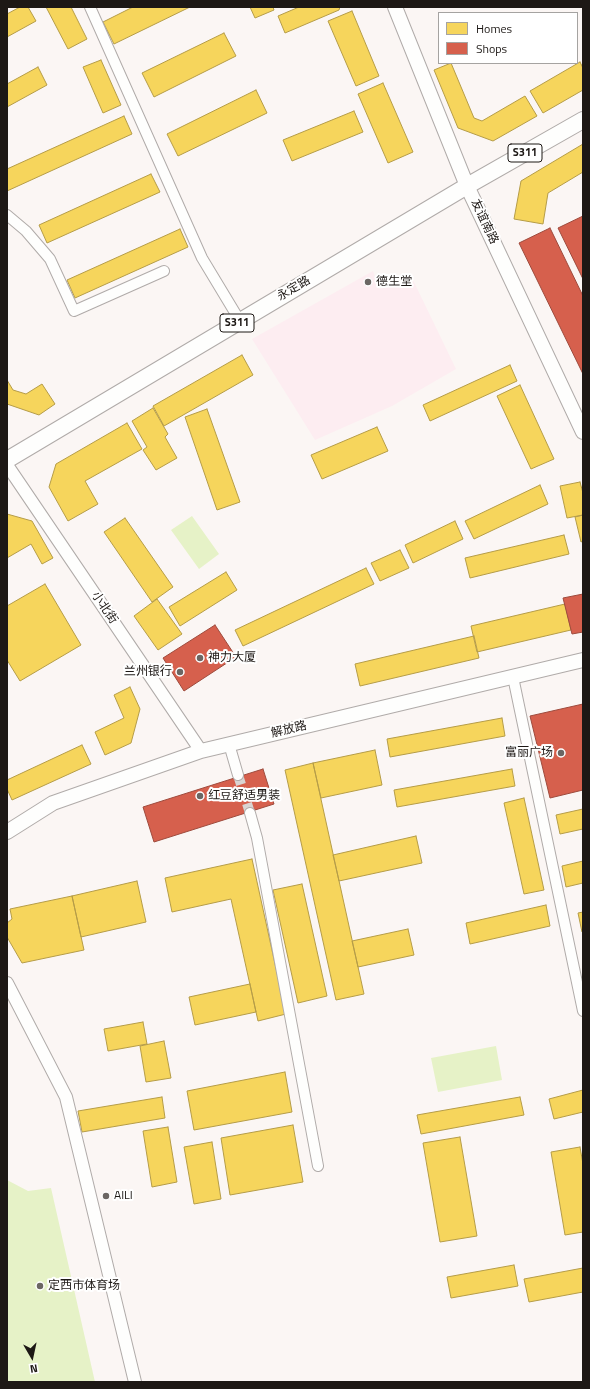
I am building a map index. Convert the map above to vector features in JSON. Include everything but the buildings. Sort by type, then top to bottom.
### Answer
[{"type":"main road","name":"友谊南路","points":[[395,7],[467,186],[583,432]]},
{"type":"main road","name":"永定路","points":[[7,460],[467,186],[583,120]]},
{"type":"main road","name":"解放路","points":[[7,832],[53,803],[201,751],[583,660]]},
{"type":"street","points":[[90,7],[202,258],[240,321]]},
{"type":"street","points":[[7,215],[26,231],[50,259],[74,312],[164,271]]},
{"type":"street","name":"小北街","points":[[7,465],[201,751]]},
{"type":"street","points":[[513,677],[583,1012]]},
{"type":"street","points":[[229,744],[238,775]]},
{"type":"street","points":[[250,813],[258,838],[318,1166]]},
{"type":"street","points":[[7,983],[66,1097],[135,1382]]},
{"type":"shaded area","points":[[373,271],[379,289],[413,280],[456,369],[392,406],[315,440],[252,339]]},
{"type":"green space","points":[[192,516],[219,554],[199,569],[171,530]]},
{"type":"green space","points":[[496,1046],[502,1080],[438,1092],[431,1058]]},
{"type":"green space","name":"定西市体育场","points":[[7,1180],[28,1191],[51,1188],[95,1382],[7,1382]]},
{"type":"tunnel","points":[[238,775],[250,813]]},
{"type":"place","name":"德生堂","points":[[368,282]]},
{"type":"place","name":"神力大厦","points":[[200,658]]},
{"type":"place","name":"兰州银行","points":[[180,672]]},
{"type":"place","name":"富丽广场","points":[[561,753]]},
{"type":"place","name":"红豆舒适男装","points":[[200,796]]},
{"type":"place","name":"AILI","points":[[106,1196]]},
{"type":"place","name":"定西市体育场","points":[[40,1286]]}]
